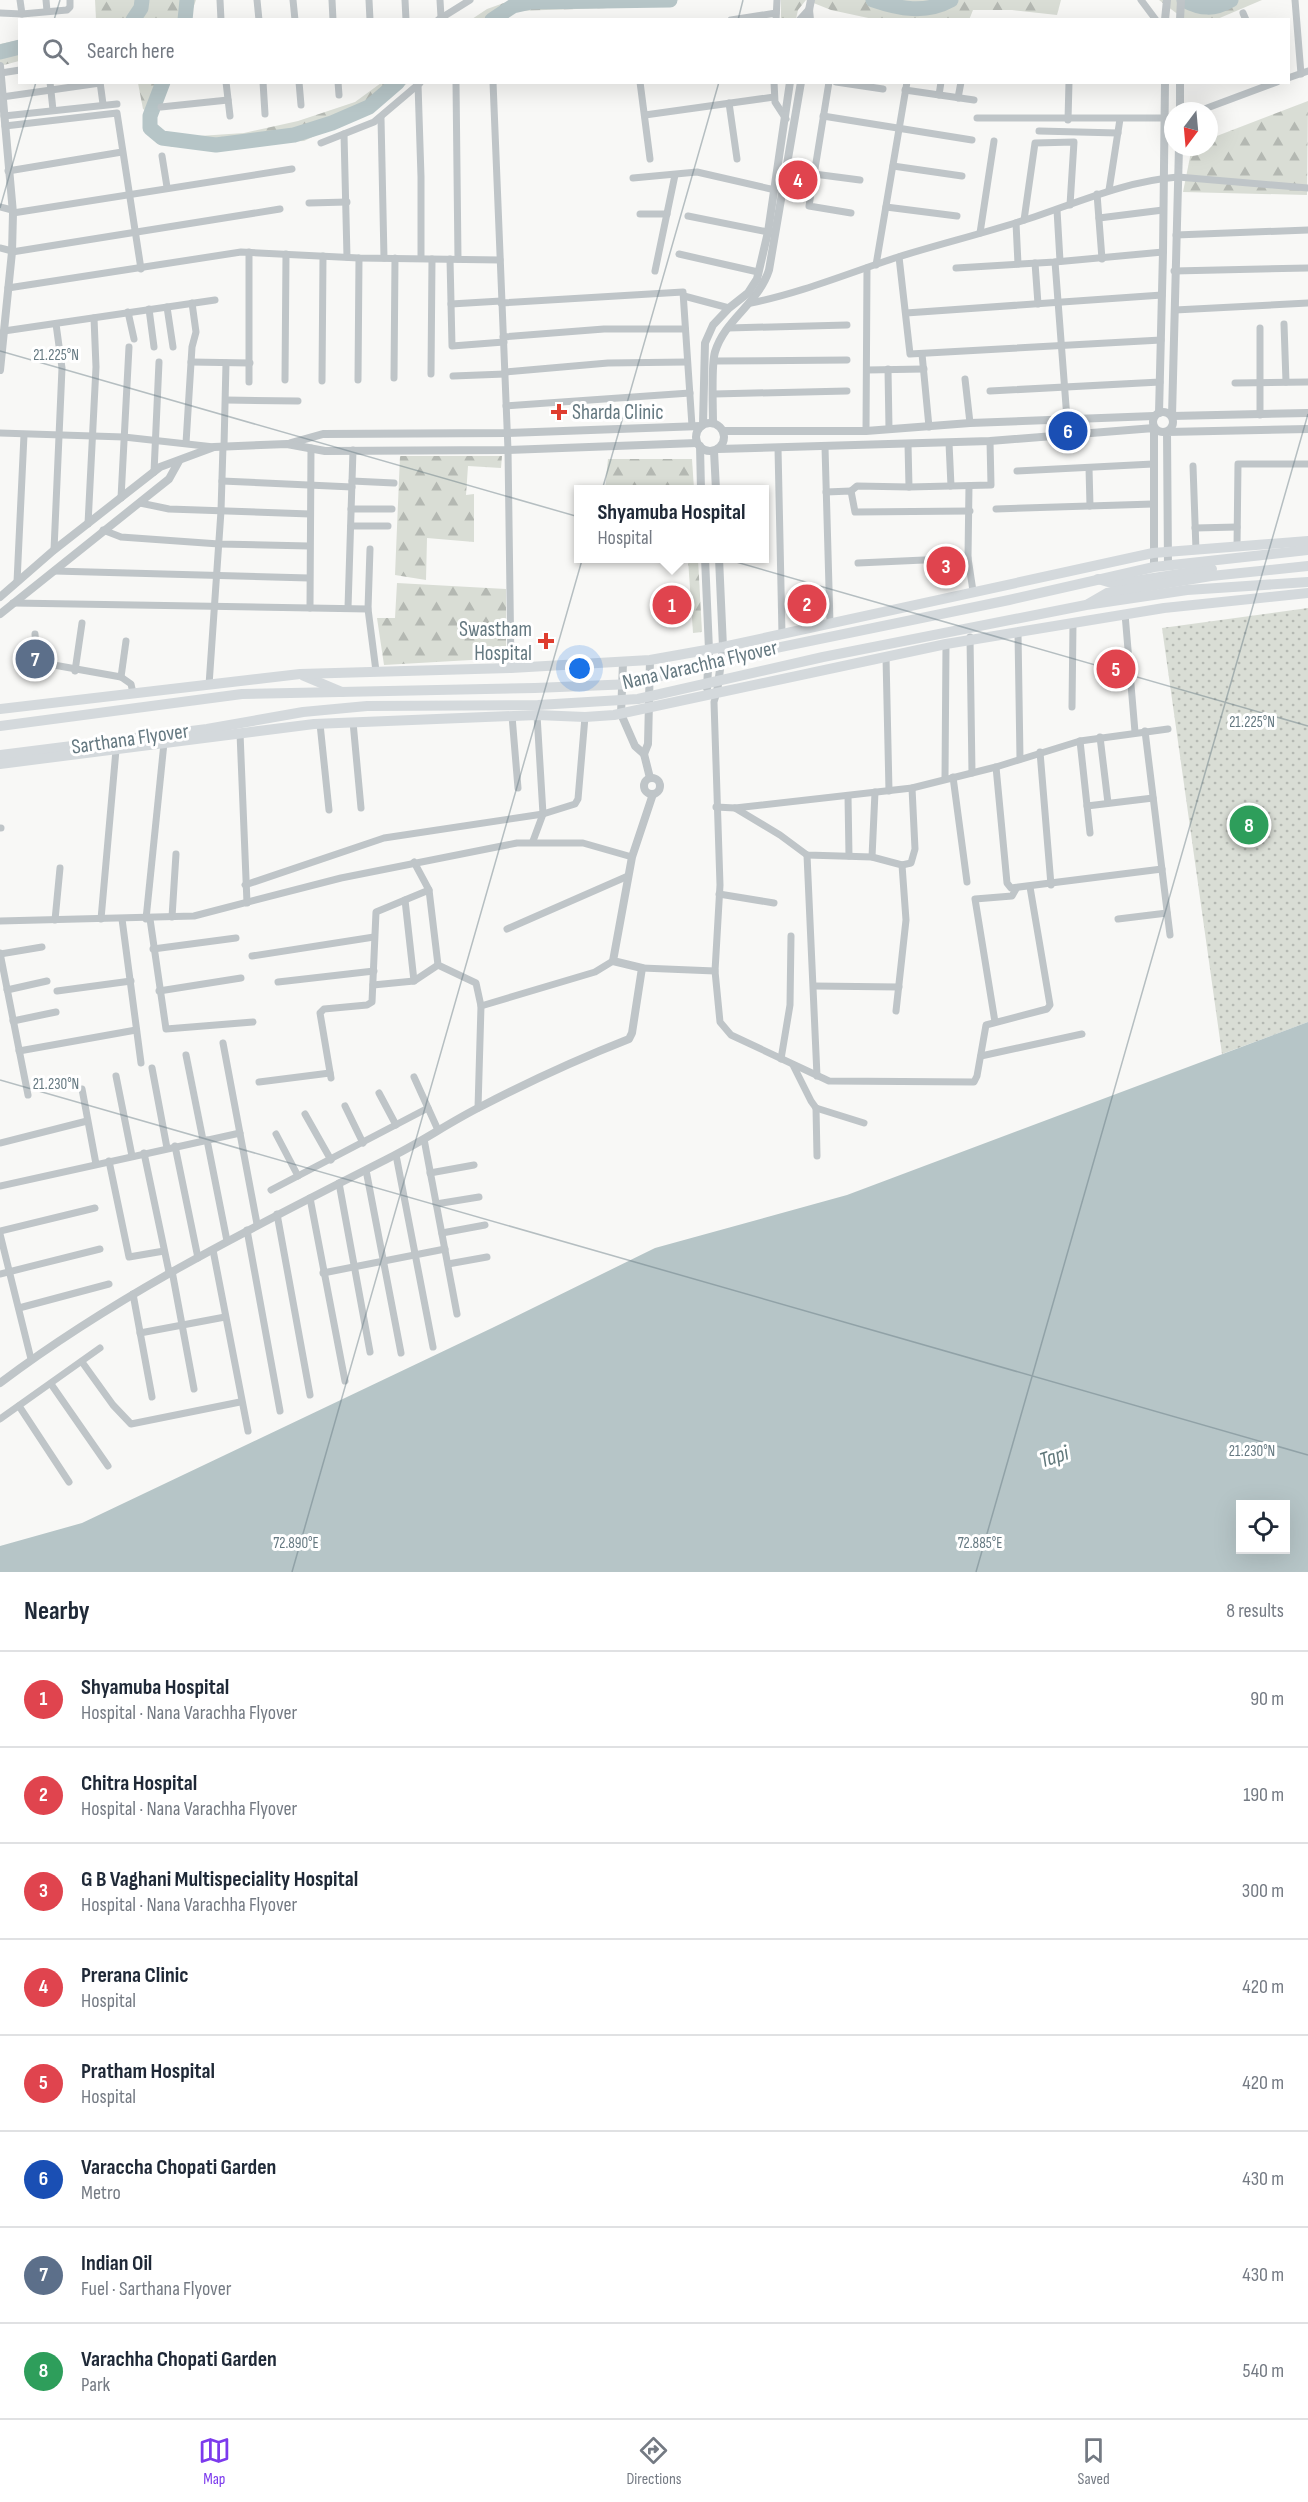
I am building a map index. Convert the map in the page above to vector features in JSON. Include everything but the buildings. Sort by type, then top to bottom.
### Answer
[{"type":"main road","points":[[0,709],[300,675],[512,668],[650,660],[709,650],[1153,553],[1308,541]]},
{"type":"main road","name":"Nana Varachha Flyover","points":[[345,693],[632,684],[722,659],[1009,600],[1154,567],[1308,550]]},
{"type":"main road","points":[[1098,579],[1115,584],[1175,573],[1308,557]]},
{"type":"main road","points":[[1086,606],[1107,593],[1211,576],[1308,566]]},
{"type":"main road","points":[[1045,576],[1049,591]]},
{"type":"main road","name":"Nana Varachha Flyover","points":[[303,712],[367,706],[538,705],[638,699],[944,639],[969,628],[1086,606],[1187,590],[1308,582]]},
{"type":"main road","points":[[0,764],[320,724],[537,715],[585,717],[621,714],[886,657],[944,639],[970,641],[1125,614],[1308,593]]},
{"type":"main road","points":[[300,675],[345,693]]},
{"type":"main road","points":[[242,694],[263,679]]},
{"type":"main road","name":"Sarthana Flyover","points":[[0,726],[242,694],[345,693]]},
{"type":"main road","points":[[280,728],[303,712]]},
{"type":"main road","name":"Sarthana Flyover","points":[[0,755],[207,729],[303,712]]},
{"type":"main road","points":[[260,719],[280,728]]},
{"type":"street","points":[[20,0],[22,14]]},
{"type":"street","points":[[46,0],[47,11]]},
{"type":"street","points":[[0,13],[22,14],[69,9],[70,0]]},
{"type":"street","points":[[220,0],[221,18]]},
{"type":"street","points":[[257,0],[259,18]]},
{"type":"street","points":[[293,0],[295,18]]},
{"type":"street","points":[[332,0],[333,18]]},
{"type":"street","points":[[369,0],[370,18]]},
{"type":"street","points":[[405,0],[406,18]]},
{"type":"street","points":[[439,18],[440,0]]},
{"type":"street","points":[[441,18],[470,0]]},
{"type":"street","points":[[754,18],[776,16],[777,0]]},
{"type":"street","points":[[1141,0],[1154,18]]},
{"type":"street","points":[[1165,18],[1167,0]]},
{"type":"street","points":[[1180,18],[1181,0]]},
{"type":"street","points":[[1295,0],[1304,73]]},
{"type":"street","points":[[801,18],[810,4]]},
{"type":"street","points":[[0,67],[4,116],[3,156],[8,171],[13,211],[12,252],[6,290],[0,370]]},
{"type":"street","points":[[1,73],[18,70]]},
{"type":"street","points":[[2,97],[50,86],[83,84]]},
{"type":"street","points":[[100,84],[103,104]]},
{"type":"street","points":[[226,84],[230,116]]},
{"type":"street","points":[[263,84],[265,114]]},
{"type":"street","points":[[299,84],[301,105]]},
{"type":"street","points":[[338,84],[339,95]]},
{"type":"street","points":[[321,143],[381,118],[419,84]]},
{"type":"street","points":[[420,84],[421,258]]},
{"type":"street","points":[[456,84],[452,346],[604,329],[685,329]]},
{"type":"street","points":[[493,84],[508,450],[512,668]]},
{"type":"street","points":[[640,84],[650,159]]},
{"type":"street","points":[[774,84],[774,97],[786,119]]},
{"type":"street","points":[[702,485],[696,434],[705,343],[713,325],[748,293],[758,272],[768,232],[790,84]]},
{"type":"street","points":[[713,423],[715,353],[728,328],[765,284],[769,270],[801,84]]},
{"type":"street","points":[[829,84],[809,206],[851,213]]},
{"type":"street","points":[[849,84],[883,89]]},
{"type":"street","points":[[939,95],[941,84]]},
{"type":"street","points":[[958,98],[961,84]]},
{"type":"street","points":[[1068,120],[1069,84]]},
{"type":"street","points":[[1164,102],[1165,84]]},
{"type":"street","points":[[1180,84],[1180,102]]},
{"type":"street","points":[[1218,104],[1272,84]]},
{"type":"street","points":[[50,86],[53,110]]},
{"type":"street","points":[[876,265],[906,86],[939,95],[974,100]]},
{"type":"street","points":[[645,115],[774,97]]},
{"type":"street","points":[[161,107],[228,100]]},
{"type":"street","points":[[729,103],[737,159]]},
{"type":"street","points":[[4,116],[117,104]]},
{"type":"street","points":[[4,126],[116,112],[141,269]]},
{"type":"street","points":[[823,116],[972,140]]},
{"type":"street","points":[[381,118],[384,258]]},
{"type":"street","points":[[977,118],[1068,120],[1164,118]]},
{"type":"street","points":[[1109,190],[1120,119]]},
{"type":"street","points":[[1039,131],[1118,133]]},
{"type":"street","points":[[344,134],[347,257]]},
{"type":"street","points":[[980,233],[994,141]]},
{"type":"street","points":[[1024,220],[1035,143],[1074,142],[1070,205]]},
{"type":"street","points":[[8,171],[122,152]]},
{"type":"street","points":[[162,156],[167,187]]},
{"type":"street","points":[[1154,567],[1154,429],[1152,422],[1156,414],[1160,382],[1164,156]]},
{"type":"street","points":[[1168,566],[1167,432],[1173,424],[1174,271],[1179,156]]},
{"type":"street","points":[[893,166],[962,176]]},
{"type":"street","points":[[0,207],[13,211],[292,169]]},
{"type":"street","points":[[633,178],[697,172],[775,190]]},
{"type":"street","points":[[814,174],[860,180]]},
{"type":"street","points":[[655,271],[675,175]]},
{"type":"street","points":[[751,303],[778,298],[899,257],[1016,223],[1109,190],[1164,178],[1178,177],[1308,188]]},
{"type":"street","points":[[1097,194],[1102,259]]},
{"type":"street","points":[[309,203],[347,202]]},
{"type":"street","points":[[886,207],[957,216]]},
{"type":"street","points":[[0,248],[12,252],[280,209]]},
{"type":"street","points":[[1057,210],[1058,302],[1067,419]]},
{"type":"street","points":[[1099,218],[1163,210]]},
{"type":"street","points":[[640,214],[667,214]]},
{"type":"street","points":[[688,216],[768,232]]},
{"type":"street","points":[[1016,223],[1018,264]]},
{"type":"street","points":[[1176,235],[1308,230]]},
{"type":"street","points":[[6,290],[249,252],[359,258],[500,261]]},
{"type":"street","points":[[249,252],[249,382]]},
{"type":"street","points":[[956,268],[1102,259],[1163,252]]},
{"type":"street","points":[[285,380],[286,254]]},
{"type":"street","points":[[679,254],[758,272]]},
{"type":"street","points":[[322,381],[323,256]]},
{"type":"street","points":[[899,257],[909,353],[1161,340]]},
{"type":"street","points":[[358,380],[359,258]]},
{"type":"street","points":[[394,378],[395,258]]},
{"type":"street","points":[[431,374],[432,259]]},
{"type":"street","points":[[1035,263],[1038,304]]},
{"type":"street","points":[[866,431],[867,268]]},
{"type":"street","points":[[1174,271],[1308,268]]},
{"type":"street","points":[[451,304],[680,291],[684,296],[729,308]]},
{"type":"street","points":[[906,313],[1162,295]]},
{"type":"street","points":[[684,296],[690,393],[698,425]]},
{"type":"street","points":[[4,332],[215,300]]},
{"type":"street","points":[[186,443],[191,362],[196,332],[192,303]]},
{"type":"street","points":[[1175,310],[1308,303]]},
{"type":"street","points":[[166,307],[173,347]]},
{"type":"street","points":[[149,309],[154,347]]},
{"type":"street","points":[[128,312],[134,339]]},
{"type":"street","points":[[88,524],[96,367],[94,318]]},
{"type":"street","points":[[56,324],[62,368],[52,551],[62,564]]},
{"type":"street","points":[[1284,324],[1286,382]]},
{"type":"street","points":[[728,328],[847,325]]},
{"type":"street","points":[[1260,328],[1260,415]]},
{"type":"street","points":[[121,498],[129,347]]},
{"type":"street","points":[[922,354],[929,427]]},
{"type":"street","points":[[715,361],[847,360]]},
{"type":"street","points":[[154,472],[159,362]]},
{"type":"street","points":[[191,362],[250,363]]},
{"type":"street","points":[[453,376],[608,363],[687,362]]},
{"type":"street","points":[[209,685],[221,511],[220,446],[226,400],[226,363]]},
{"type":"street","points":[[888,369],[889,429]]},
{"type":"street","points":[[867,370],[924,369]]},
{"type":"street","points":[[965,379],[970,423]]},
{"type":"street","points":[[990,392],[1160,382]]},
{"type":"street","points":[[1235,383],[1308,382]]},
{"type":"street","points":[[714,394],[847,391]]},
{"type":"street","points":[[506,406],[690,393]]},
{"type":"street","points":[[226,400],[298,401]]},
{"type":"street","points":[[287,444],[323,434],[507,433],[713,423],[723,431],[866,431],[1167,412],[1172,416],[1308,413]]},
{"type":"street","points":[[0,433],[59,437],[124,437],[220,446],[287,444],[311,448],[353,450],[508,450],[698,445],[707,451],[990,441],[1154,429],[1167,432],[1308,429]]},
{"type":"street","points":[[716,485],[716,450],[724,440],[723,431]]},
{"type":"street","points":[[17,582],[24,435]]},
{"type":"street","points":[[826,492],[851,492],[857,486],[909,488],[992,483],[990,441]]},
{"type":"street","points":[[949,443],[951,486]]},
{"type":"street","points":[[908,444],[909,488]]},
{"type":"street","points":[[0,597],[52,551],[167,463],[220,446]]},
{"type":"street","points":[[825,447],[830,623]]},
{"type":"street","points":[[310,608],[311,448]]},
{"type":"street","points":[[778,448],[782,634]]},
{"type":"street","points":[[348,608],[353,450]]},
{"type":"street","points":[[0,614],[169,479],[179,461]]},
{"type":"street","points":[[1017,471],[1153,464]]},
{"type":"street","points":[[1237,547],[1238,464],[1308,464]]},
{"type":"street","points":[[1193,466],[1196,550]]},
{"type":"street","points":[[1089,468],[1090,506]]},
{"type":"street","points":[[222,481],[311,486],[394,483]]},
{"type":"street","points":[[969,486],[968,558],[973,591]]},
{"type":"street","points":[[851,492],[855,512],[970,511]]},
{"type":"street","points":[[140,503],[169,509],[310,514]]},
{"type":"street","points":[[996,509],[1153,504]]},
{"type":"street","points":[[351,509],[392,509]]},
{"type":"street","points":[[351,526],[388,526]]},
{"type":"street","points":[[1195,528],[1237,527]]},
{"type":"street","points":[[104,530],[121,537],[219,544],[309,546]]},
{"type":"street","points":[[370,549],[368,609],[376,671]]},
{"type":"street","points":[[858,563],[968,558]]},
{"type":"street","points":[[705,563],[719,894],[715,971],[720,1022],[731,1035],[817,1076],[835,1082],[970,1084],[976,1080],[985,1026],[1047,1009],[1050,1005],[1030,887]]},
{"type":"street","points":[[712,696],[723,647],[719,563]]},
{"type":"street","points":[[54,571],[309,578]]},
{"type":"street","points":[[13,603],[368,609]]},
{"type":"street","points":[[1125,614],[1135,732]]},
{"type":"street","points":[[75,671],[82,623]]},
{"type":"street","points":[[1072,707],[1073,624]]},
{"type":"street","points":[[969,628],[972,773]]},
{"type":"street","points":[[1018,633],[1020,759]]},
{"type":"street","points":[[35,634],[37,662],[75,671],[121,677],[131,684],[133,693]]},
{"type":"street","points":[[944,639],[945,779]]},
{"type":"street","points":[[121,677],[126,641]]},
{"type":"street","points":[[886,657],[889,791]]},
{"type":"street","points":[[644,754],[648,744],[650,660]]},
{"type":"street","points":[[613,961],[632,857],[653,794],[660,791],[660,786],[654,778],[650,778],[644,754],[635,746],[621,714],[623,663]]},
{"type":"street","points":[[533,841],[543,814],[537,715]]},
{"type":"street","points":[[512,716],[518,788]]},
{"type":"street","points":[[245,885],[384,838],[543,814],[578,802],[585,717]]},
{"type":"street","points":[[353,722],[361,808]]},
{"type":"street","points":[[320,724],[329,810]]},
{"type":"street","points":[[716,807],[735,808],[912,788],[996,767],[1080,741],[1168,729]]},
{"type":"street","points":[[1145,731],[1170,935]]},
{"type":"street","points":[[240,733],[247,903]]},
{"type":"street","points":[[1100,737],[1108,803]]},
{"type":"street","points":[[1080,741],[1090,833]]},
{"type":"street","points":[[164,743],[148,919],[166,1029],[253,1022]]},
{"type":"street","points":[[100,919],[116,750]]},
{"type":"street","points":[[1040,752],[1051,885]]},
{"type":"street","points":[[996,767],[1007,883],[1011,888],[1051,885],[1162,869]]},
{"type":"street","points":[[954,777],[967,882]]},
{"type":"street","points":[[735,808],[780,835],[807,855],[872,857],[902,865],[911,863],[915,849],[912,788]]},
{"type":"street","points":[[872,857],[875,792]]},
{"type":"street","points":[[848,796],[849,856]]},
{"type":"street","points":[[1087,806],[1154,798]]},
{"type":"street","points":[[0,921],[148,919],[194,916],[341,878],[414,862],[533,841],[583,843],[632,857]]},
{"type":"street","points":[[172,917],[176,854]]},
{"type":"street","points":[[807,855],[817,1076]]},
{"type":"street","points":[[414,862],[429,890],[438,965]]},
{"type":"street","points":[[896,1011],[906,920],[902,865]]},
{"type":"street","points":[[55,920],[60,868]]},
{"type":"street","points":[[507,929],[628,876]]},
{"type":"street","points":[[995,1022],[975,899],[1012,896],[1016,889]]},
{"type":"street","points":[[259,1082],[330,1076],[320,1013],[324,1009],[370,1004],[373,998],[376,912],[429,890]]},
{"type":"street","points":[[719,894],[774,903]]},
{"type":"street","points":[[405,900],[414,981]]},
{"type":"street","points":[[1118,919],[1167,913]]},
{"type":"street","points":[[122,919],[141,1062]]},
{"type":"street","points":[[781,1059],[790,1005],[791,936]]},
{"type":"street","points":[[252,956],[374,937]]},
{"type":"street","points":[[153,949],[236,938]]},
{"type":"street","points":[[28,1095],[0,953],[42,947]]},
{"type":"street","points":[[481,1006],[595,972],[613,961],[642,968],[715,971]]},
{"type":"street","points":[[373,985],[414,981],[438,965]]},
{"type":"street","points":[[438,965],[475,982],[481,1006],[478,1108]]},
{"type":"street","points":[[0,1383],[31,1359],[133,1294],[257,1224],[396,1155],[478,1108],[629,1039],[632,1033],[642,968]]},
{"type":"street","points":[[278,982],[374,971]]},
{"type":"street","points":[[159,991],[241,978]]},
{"type":"street","points":[[7,990],[47,981]]},
{"type":"street","points":[[57,991],[131,981]]},
{"type":"street","points":[[814,986],[899,987]]},
{"type":"street","points":[[12,1021],[56,1012]]},
{"type":"street","points":[[19,1051],[136,1030]]},
{"type":"street","points":[[981,1056],[1082,1034]]},
{"type":"street","points":[[223,1043],[257,1224]]},
{"type":"street","points":[[186,1055],[227,1241]]},
{"type":"street","points":[[794,1065],[816,1108],[817,1156]]},
{"type":"street","points":[[152,1068],[167,1148]]},
{"type":"street","points":[[116,1076],[132,1156]]},
{"type":"street","points":[[414,1077],[438,1130]]},
{"type":"street","points":[[82,1089],[96,1164]]},
{"type":"street","points":[[379,1093],[396,1125]]},
{"type":"street","points":[[345,1106],[363,1143]]},
{"type":"street","points":[[271,1190],[428,1108]]},
{"type":"street","points":[[816,1108],[864,1123]]},
{"type":"street","points":[[305,1114],[331,1160]]},
{"type":"street","points":[[0,1143],[87,1121]]},
{"type":"street","points":[[0,1186],[240,1132]]},
{"type":"street","points":[[276,1134],[298,1176]]},
{"type":"street","points":[[424,1139],[457,1314]]},
{"type":"street","points":[[175,1146],[198,1258]]},
{"type":"street","points":[[144,1153],[194,1389]]},
{"type":"street","points":[[396,1155],[433,1347]]},
{"type":"street","points":[[109,1161],[129,1257],[164,1251]]},
{"type":"street","points":[[430,1173],[474,1165]]},
{"type":"street","points":[[366,1170],[401,1353]]},
{"type":"street","points":[[339,1183],[370,1352]]},
{"type":"street","points":[[436,1204],[479,1197]]},
{"type":"street","points":[[310,1198],[345,1381]]},
{"type":"street","points":[[31,1359],[0,1233],[95,1208]]},
{"type":"street","points":[[277,1214],[310,1395]]},
{"type":"street","points":[[442,1233],[484,1225]]},
{"type":"street","points":[[247,1230],[280,1411]]},
{"type":"street","points":[[0,1274],[100,1249]]},
{"type":"street","points":[[323,1273],[445,1249]]},
{"type":"street","points":[[213,1250],[240,1402],[248,1431]]},
{"type":"street","points":[[448,1264],[487,1257]]},
{"type":"street","points":[[19,1308],[109,1284]]},
{"type":"street","points":[[133,1294],[152,1397]]},
{"type":"street","points":[[140,1333],[225,1317]]},
{"type":"street","points":[[0,1419],[100,1348]]},
{"type":"street","points":[[82,1362],[113,1405],[131,1424],[240,1402]]},
{"type":"street","points":[[51,1383],[108,1466]]},
{"type":"street","points":[[19,1406],[69,1482]]},
{"type":"green space","points":[[95,0],[196,0],[190,18],[96,18]]},
{"type":"green space","points":[[512,0],[679,0],[639,7],[515,11],[502,18],[474,18],[487,9]]},
{"type":"green space","points":[[781,0],[806,0],[798,10],[796,18],[781,18]]},
{"type":"green space","points":[[806,0],[1061,0],[1057,15],[1012,10],[973,10],[970,18],[868,18],[831,10]]},
{"type":"green space","points":[[1159,0],[1262,0],[1220,18],[1183,18]]},
{"type":"green space","points":[[18,40],[18,61],[0,66],[0,44]]},
{"type":"green space","points":[[138,84],[168,84],[156,116],[143,109]]},
{"type":"green space","points":[[380,84],[407,84],[364,113],[304,141],[170,147],[184,137],[244,133],[298,121],[355,102]]},
{"type":"green space","points":[[1308,101],[1307,195],[1183,192],[1190,156],[1218,156],[1218,136]]},
{"type":"green space","points":[[400,456],[502,456],[501,468],[468,466],[466,495],[474,494],[474,542],[427,538],[426,580],[395,575]]},
{"type":"green space","points":[[608,459],[692,459],[694,485],[605,485]]},
{"type":"green space","points":[[688,563],[698,563],[702,632],[693,633]]},
{"type":"green space","points":[[397,583],[506,589],[506,658],[384,665],[377,618],[395,618]]},
{"type":"green space","points":[[1308,608],[1308,1022],[1222,1054],[1162,628]]},
{"type":"water","name":"Tapi","points":[[1308,1022],[1308,1572],[0,1572],[0,1546],[82,1523],[655,1248],[847,1195]]},
{"type":"waterway","points":[[134,18],[141,8],[142,0]]},
{"type":"waterway","points":[[185,18],[187,0]]},
{"type":"waterway","points":[[495,18],[513,6],[531,2],[670,0]]},
{"type":"waterway","points":[[873,0],[912,9],[932,7],[951,0]]},
{"type":"waterway","points":[[1184,0],[1208,7],[1231,0]]},
{"type":"waterway","points":[[0,52],[18,48]]},
{"type":"waterway","points":[[162,84],[150,116],[150,128],[162,138],[216,145],[294,135],[332,123],[369,107],[396,84]]},
{"type":"place","name":"Prerana Clinic","points":[[798,180]]},
{"type":"place","name":"Sharda Clinic","points":[[559,412]]},
{"type":"place","name":"Varaccha Chopati Garden","points":[[1068,431]]},
{"type":"place","name":"G B Vaghani Multispeciality Hospital","points":[[946,566]]},
{"type":"place","name":"Chitra Hospital","points":[[807,604]]},
{"type":"place","name":"Shyamuba Hospital","points":[[672,605]]},
{"type":"place","name":"Swastham Hospital","points":[[546,641]]},
{"type":"place","name":"Indian Oil","points":[[35,659]]},
{"type":"place","name":"Pratham Hospital","points":[[1116,669]]},
{"type":"place","name":"Varachha Chopati Garden","points":[[1249,825]]}]
